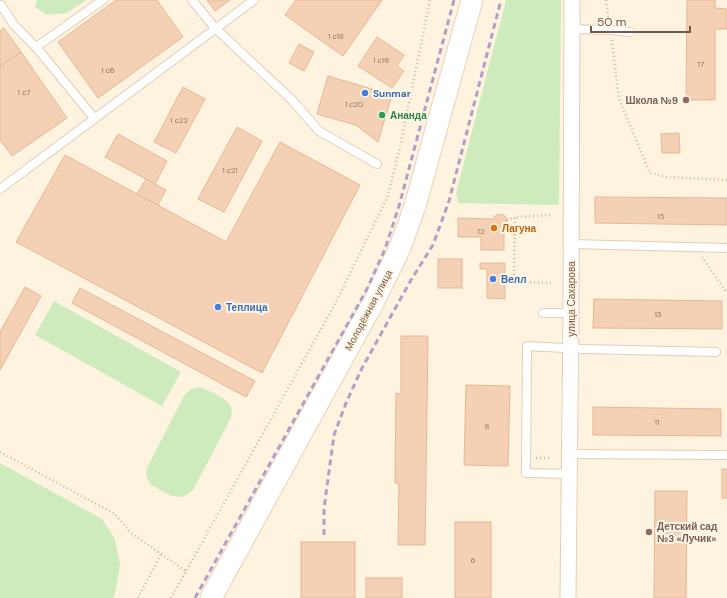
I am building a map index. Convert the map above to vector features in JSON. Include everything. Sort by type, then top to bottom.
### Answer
[{"type":"main road","name":"Молодёжная улица","points":[[212,598],[374,301],[399,250],[415,206],[472,0]]},
{"type":"street","name":"улица Сахарова","points":[[568,598],[572,313],[572,0]]},
{"type":"lane","points":[[9,0],[1,5],[14,25],[36,47],[94,118]]},
{"type":"lane","points":[[36,47],[103,0]]},
{"type":"lane","points":[[192,0],[215,28],[292,100],[319,131],[377,164]]},
{"type":"lane","points":[[0,189],[254,0]]},
{"type":"lane","points":[[572,29],[630,32]]},
{"type":"lane","points":[[572,244],[727,248]]},
{"type":"lane","points":[[543,313],[572,313]]},
{"type":"lane","points":[[570,474],[526,473],[527,346],[583,349],[716,352]]},
{"type":"lane","points":[[570,454],[727,455]]},
{"type":"path","points":[[171,598],[334,306],[387,198],[400,146],[430,0]]},
{"type":"path","points":[[606,0],[619,99],[650,173],[666,177],[727,180]]},
{"type":"path","points":[[506,220],[515,216],[551,215]]},
{"type":"path","points":[[514,282],[515,216]]},
{"type":"path","points":[[696,248],[727,293]]},
{"type":"path","points":[[505,282],[551,283]]},
{"type":"path","points":[[0,452],[115,514],[131,534],[186,572]]},
{"type":"path","points":[[138,598],[161,554]]},
{"type":"green space","points":[[37,0],[86,0],[67,13],[47,15],[35,7]]},
{"type":"green space","points":[[506,0],[561,0],[559,205],[458,203],[456,193]]},
{"type":"green space","points":[[54,301],[181,372],[162,406],[35,335]]},
{"type":"green space","points":[[198,387],[215,394],[228,402],[232,413],[231,418],[193,490],[183,497],[172,496],[151,485],[146,475],[147,468],[185,394],[191,389]]},
{"type":"green space","points":[[0,463],[102,519],[115,539],[120,565],[113,598],[0,598]]},
{"type":"building","points":[[116,0],[157,0],[183,37],[98,98],[58,42]]},
{"type":"building","points":[[207,0],[230,0],[215,11]]},
{"type":"building","points":[[296,0],[382,0],[343,56],[285,15]]},
{"type":"building","points":[[687,0],[715,0],[715,8],[727,9],[727,29],[715,29],[715,100],[686,100]]},
{"type":"building","points":[[4,28],[21,52],[0,66],[0,31]]},
{"type":"building","points":[[377,37],[404,55],[397,66],[404,71],[392,88],[358,66]]},
{"type":"building","points":[[299,44],[314,52],[304,71],[289,63]]},
{"type":"building","points":[[21,52],[67,118],[12,156],[0,140],[0,66]]},
{"type":"building","points":[[328,76],[392,95],[378,142],[356,125],[317,114]]},
{"type":"building","points":[[183,87],[205,99],[176,153],[154,142]]},
{"type":"building","points":[[237,127],[262,141],[224,212],[198,199]]},
{"type":"building","points":[[679,133],[680,153],[662,153],[661,134]]},
{"type":"building","points":[[118,134],[167,161],[155,184],[105,157]]},
{"type":"building","name":"Теплица","points":[[280,142],[360,185],[262,373],[16,242],[65,155],[226,242]]},
{"type":"building","points":[[146,179],[166,190],[158,205],[137,194]]},
{"type":"building","points":[[595,197],[727,198],[727,225],[595,223]]},
{"type":"building","points":[[498,214],[504,215],[507,220],[504,226],[504,250],[481,250],[481,237],[458,237],[458,218],[493,219]]},
{"type":"building","points":[[438,259],[462,259],[462,288],[438,288]]},
{"type":"building","points":[[480,263],[505,263],[505,299],[487,298],[487,269],[480,269]]},
{"type":"building","points":[[25,287],[41,296],[0,370],[0,332]]},
{"type":"building","points":[[80,288],[255,381],[246,397],[72,303]]},
{"type":"building","points":[[594,299],[722,301],[722,329],[593,328]]},
{"type":"building","points":[[401,336],[428,336],[425,545],[398,545],[399,483],[395,483],[396,393],[401,394]]},
{"type":"building","points":[[466,385],[510,386],[508,466],[464,465]]},
{"type":"building","points":[[593,407],[721,409],[721,436],[593,435]]},
{"type":"building","points":[[722,469],[727,469],[727,498],[722,498]]},
{"type":"building","points":[[655,491],[687,491],[686,598],[654,598]]},
{"type":"building","points":[[455,522],[491,522],[491,598],[455,598]]},
{"type":"building","points":[[301,542],[355,542],[355,598],[301,598]]},
{"type":"building","points":[[366,578],[402,578],[402,598],[366,598]]},
{"type":"railway","points":[[195,598],[367,289],[385,249],[399,206],[454,0]]},
{"type":"railway","points":[[324,535],[324,508],[334,435],[346,403],[362,368],[411,280],[433,245],[449,201],[501,0]]},
{"type":"place","name":"Sunmar","points":[[365,93]]},
{"type":"place","name":"Школа №9","points":[[686,100]]},
{"type":"place","name":"Ананда","points":[[382,115]]},
{"type":"place","name":"Лагуна","points":[[494,228]]},
{"type":"place","name":"Велл","points":[[493,279]]},
{"type":"place","name":"Теплица","points":[[218,307]]},
{"type":"place","name":"Детский сад №3 «Лучик»","points":[[649,532]]}]
